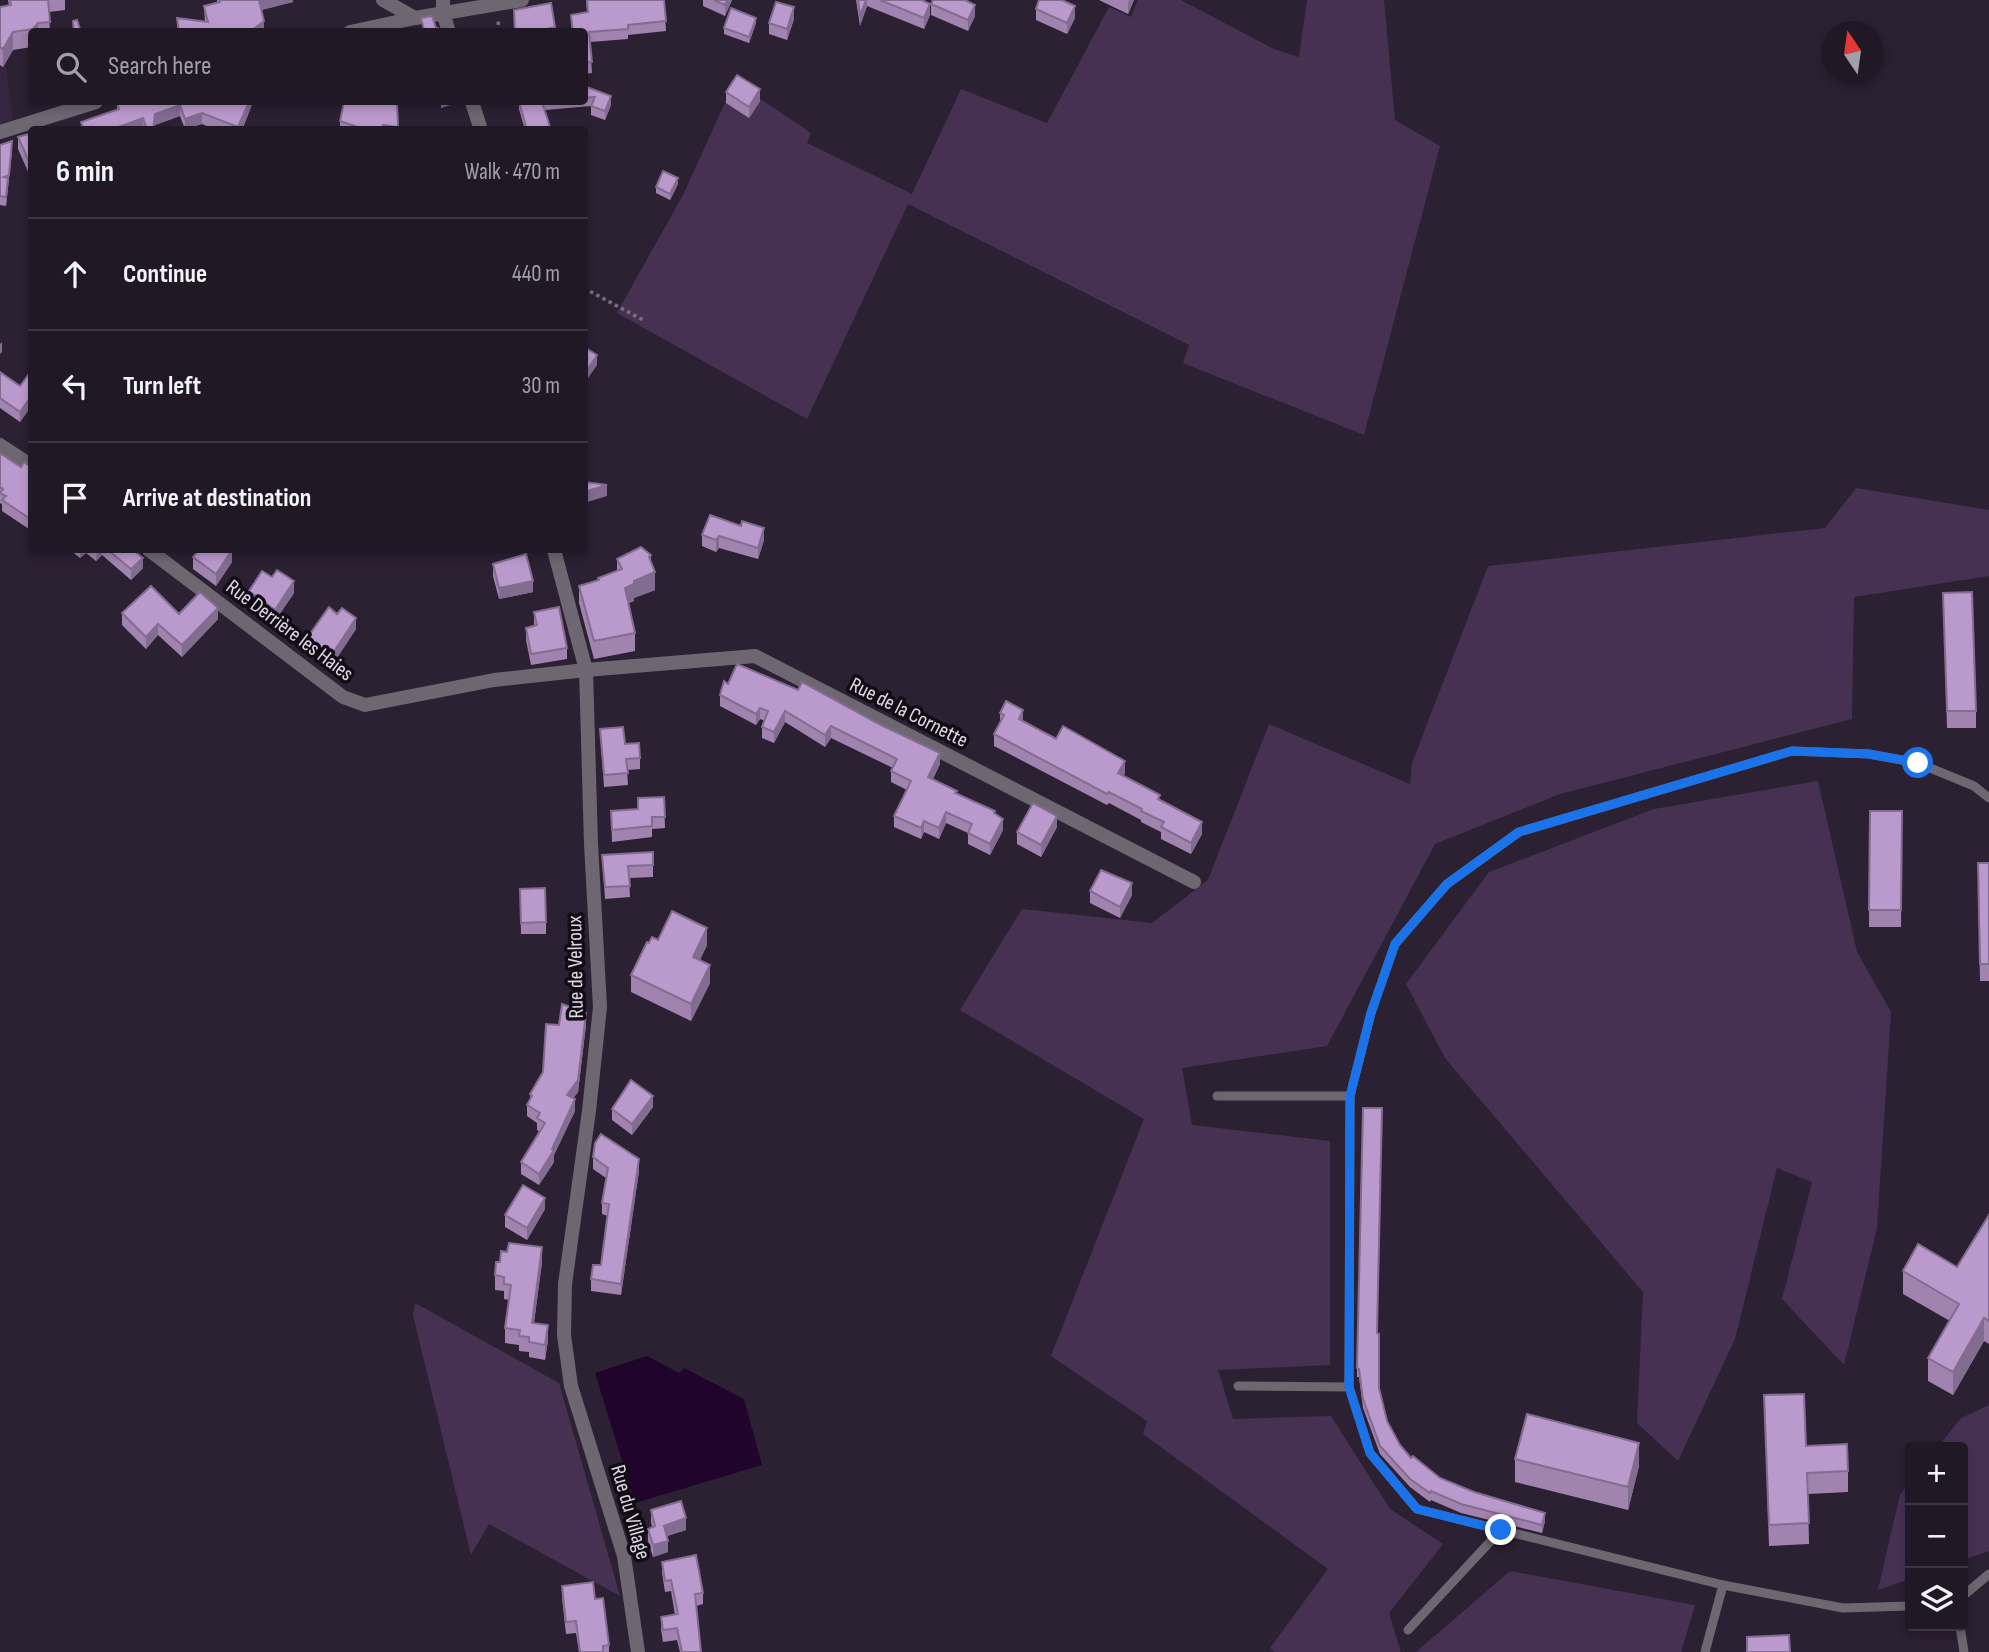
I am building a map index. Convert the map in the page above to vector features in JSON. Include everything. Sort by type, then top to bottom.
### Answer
[{"type":"street","points":[[383,0],[415,18]]},
{"type":"street","points":[[369,28],[415,18],[443,7],[522,0]]},
{"type":"street","points":[[443,7],[448,28]]},
{"type":"street","points":[[0,132],[86,105]]},
{"type":"street","points":[[473,105],[480,126]]},
{"type":"street","points":[[0,445],[28,463]]},
{"type":"street","name":"Rue Derrière les Haies","points":[[153,553],[343,697],[365,705],[494,680],[586,670]]},
{"type":"street","name":"Rue de Velroux","points":[[555,553],[586,670],[591,844],[600,1007],[589,1111],[565,1284],[564,1335],[571,1386]]},
{"type":"street","name":"Rue de la Cornette","points":[[586,670],[755,656],[1194,883]]},
{"type":"street","name":"Rue du Village","points":[[571,1386],[624,1556],[638,1652]]},
{"type":"lane","points":[[1905,1606],[1843,1608],[1723,1586],[1417,1509],[1370,1453],[1349,1387],[1350,1096],[1371,1013],[1395,944],[1447,884],[1519,832],[1792,751],[1869,754],[1918,763],[1974,786],[1989,798]]},
{"type":"lane","points":[[1217,1097],[1350,1096]]},
{"type":"lane","points":[[1238,1386],[1349,1387]]},
{"type":"lane","points":[[1408,1630],[1501,1530]]},
{"type":"lane","points":[[1968,1592],[1989,1574]]},
{"type":"lane","points":[[1705,1652],[1723,1586]]},
{"type":"lane","points":[[1961,1631],[1964,1652]]},
{"type":"path","points":[[588,290],[643,320]]},
{"type":"shaded area","points":[[1138,0],[1181,0],[1274,49],[1299,57],[1307,0],[1384,0],[1395,120],[1440,146],[1364,435],[1183,363],[1189,345],[908,204],[807,419],[617,313],[683,195],[736,83],[811,133],[807,143],[912,194],[961,89],[1047,123],[1109,7],[1131,17]]},
{"type":"shaded area","points":[[0,19],[13,122],[0,126]]},
{"type":"shaded area","points":[[1856,488],[1989,510],[1989,576],[1854,597],[1852,719],[1560,794],[1435,844],[1327,1046],[1182,1068],[1192,1125],[1330,1141],[1330,1365],[1218,1370],[1233,1419],[1331,1416],[1390,1509],[1443,1544],[1389,1613],[1401,1652],[1275,1652],[1270,1648],[1328,1569],[1143,1434],[1147,1421],[1051,1356],[1144,1119],[960,1010],[1022,909],[1152,923],[1208,880],[1269,724],[1410,784],[1412,763],[1488,566],[1825,528]]},
{"type":"shaded area","points":[[1818,781],[1857,952],[1891,1012],[1877,1228],[1844,1365],[1782,1299],[1812,1182],[1777,1168],[1735,1339],[1678,1461],[1637,1423],[1643,1292],[1445,1058],[1406,984],[1489,872],[1654,809]]},
{"type":"shaded area","points":[[415,1303],[559,1383],[620,1596],[489,1524],[471,1555],[413,1315]]},
{"type":"shaded area","points":[[647,1356],[679,1373],[684,1368],[744,1399],[762,1465],[635,1503],[595,1373]]},
{"type":"shaded area","points":[[1989,1405],[1989,1551],[1968,1558],[1968,1442],[1942,1442],[1961,1418]]},
{"type":"shaded area","points":[[1905,1488],[1905,1581],[1878,1590],[1900,1495]]},
{"type":"shaded area","points":[[1510,1571],[1695,1605],[1681,1652],[1416,1652]]},
{"type":"building","points":[[10,0],[48,0],[50,22],[38,23],[34,28],[13,32],[3,49],[0,47],[0,7],[11,5]]},
{"type":"building","points":[[219,0],[259,0],[264,21],[255,28],[178,28],[177,18],[208,22],[204,6],[220,2]]},
{"type":"building","points":[[587,0],[664,0],[666,21],[628,25],[628,29],[589,32],[592,62],[588,62],[588,28],[573,28],[571,15],[588,12]]},
{"type":"building","points":[[714,0],[727,0],[725,5]]},
{"type":"building","points":[[858,0],[866,0],[860,15]]},
{"type":"building","points":[[880,0],[922,0],[930,4],[924,18]]},
{"type":"building","points":[[933,0],[965,0],[975,5],[968,20],[931,4]]},
{"type":"building","points":[[1039,0],[1062,0],[1075,6],[1067,23],[1036,9]]},
{"type":"building","points":[[776,2],[794,7],[787,29],[769,23]]},
{"type":"building","points":[[551,3],[555,27],[515,28],[514,10]]},
{"type":"building","points":[[731,8],[756,18],[749,37],[724,28]]},
{"type":"building","points":[[432,16],[436,28],[424,28],[421,18]]},
{"type":"building","points":[[77,20],[80,28],[74,28],[73,21]]},
{"type":"building","points":[[737,75],[760,89],[749,107],[726,92]]},
{"type":"building","points":[[588,87],[611,96],[605,111],[591,106],[595,97],[588,98]]},
{"type":"building","points":[[118,105],[180,105],[155,114],[154,126],[146,126],[143,118],[121,126],[82,126],[81,122],[119,109]]},
{"type":"building","points":[[180,105],[248,105],[238,126],[202,113],[185,119]]},
{"type":"building","points":[[343,105],[397,105],[398,126],[354,126],[340,121]]},
{"type":"building","points":[[520,105],[543,105],[550,126],[526,126]]},
{"type":"building","points":[[28,134],[28,160],[18,137]]},
{"type":"building","points":[[12,141],[9,175],[4,177],[8,178],[6,197],[0,196],[0,145]]},
{"type":"building","points":[[663,171],[678,178],[670,194],[656,187]]},
{"type":"building","points":[[588,349],[597,355],[588,369]]},
{"type":"building","points":[[0,372],[20,386],[28,375],[28,401],[20,412],[0,398]]},
{"type":"building","points":[[0,453],[21,467],[24,462],[28,465],[28,517],[2,500],[6,496],[0,493],[3,489],[0,487]]},
{"type":"building","points":[[588,483],[607,485],[588,491]]},
{"type":"building","points":[[710,515],[741,526],[742,521],[764,528],[758,548],[719,536],[716,540],[702,535]]},
{"type":"building","points":[[641,547],[651,555],[649,557],[655,572],[625,588],[635,633],[594,641],[579,586],[622,569],[617,559]]},
{"type":"building","points":[[112,553],[137,553],[143,558],[131,569]]},
{"type":"building","points":[[196,553],[230,553],[216,574],[193,557]]},
{"type":"building","points":[[526,554],[533,581],[499,588],[493,564]]},
{"type":"building","points":[[277,570],[294,581],[275,610],[249,591],[262,571],[272,577]]},
{"type":"building","points":[[151,586],[179,614],[200,592],[218,608],[182,645],[158,624],[146,637],[122,613]]},
{"type":"building","points":[[1972,592],[1976,711],[1947,711],[1943,593]]},
{"type":"building","points":[[329,607],[337,614],[342,608],[356,618],[331,656],[326,656],[313,647],[314,644],[307,638]]},
{"type":"building","points":[[559,607],[567,648],[531,654],[526,628],[537,625],[534,612]]},
{"type":"building","points":[[737,664],[798,690],[802,682],[940,753],[928,777],[995,811],[994,813],[1003,819],[990,844],[968,833],[972,824],[946,812],[939,828],[924,821],[921,828],[894,816],[911,781],[891,771],[897,759],[831,726],[825,735],[785,711],[774,732],[762,727],[768,711],[760,708],[756,714],[720,695],[724,681],[728,684]]},
{"type":"building","points":[[1006,701],[1023,710],[1019,719],[1056,739],[1063,726],[1125,761],[1118,773],[1160,795],[1158,799],[1202,822],[1191,843],[1161,827],[1164,822],[1141,811],[1142,809],[1109,792],[1107,794],[994,734],[1004,715],[1000,713]]},
{"type":"building","points":[[623,727],[625,744],[639,743],[640,758],[626,759],[628,773],[604,775],[600,729]]},
{"type":"building","points":[[664,797],[665,817],[652,817],[652,826],[612,830],[611,811],[638,809],[638,798]]},
{"type":"building","points":[[1033,803],[1057,816],[1041,845],[1017,832]]},
{"type":"building","points":[[1870,811],[1902,811],[1901,910],[1869,910]]},
{"type":"building","points":[[653,852],[653,865],[628,866],[630,886],[605,887],[602,855]]},
{"type":"building","points":[[1978,863],[1989,863],[1989,964],[1980,964]]},
{"type":"building","points":[[1101,870],[1132,883],[1120,907],[1090,891]]},
{"type":"building","points":[[545,888],[546,922],[521,923],[520,889]]},
{"type":"building","points":[[672,911],[707,928],[693,957],[710,965],[691,1004],[631,975],[647,942],[649,943],[652,937],[658,940]]},
{"type":"building","points":[[562,1004],[586,1013],[578,1080],[567,1095],[575,1099],[552,1149],[554,1150],[539,1174],[521,1162],[545,1123],[537,1118],[540,1113],[527,1105],[543,1072],[546,1024],[559,1025]]},
{"type":"building","points":[[631,1080],[653,1096],[632,1124],[612,1109]]},
{"type":"building","points":[[1363,1108],[1382,1108],[1377,1333],[1379,1388],[1387,1421],[1400,1445],[1411,1458],[1413,1456],[1440,1478],[1474,1492],[1545,1513],[1542,1525],[1461,1504],[1431,1491],[1430,1493],[1410,1479],[1380,1446],[1363,1399],[1357,1368]]},
{"type":"building","points":[[601,1134],[639,1159],[621,1284],[591,1279],[593,1265],[601,1265],[609,1204],[602,1203],[608,1168],[593,1157],[595,1143]]},
{"type":"building","points":[[523,1185],[545,1198],[527,1228],[505,1215]]},
{"type":"building","points":[[1989,1215],[1989,1321],[1984,1318],[1953,1372],[1928,1358],[1959,1304],[1903,1271],[1918,1244],[1957,1267]]},
{"type":"building","points":[[509,1243],[542,1247],[532,1323],[548,1325],[545,1345],[529,1342],[529,1337],[519,1336],[520,1330],[505,1328],[511,1285],[504,1284],[504,1277],[495,1275],[496,1262],[500,1262],[501,1251],[507,1252]]},
{"type":"building","points":[[1804,1394],[1806,1446],[1847,1444],[1848,1471],[1807,1473],[1809,1523],[1769,1525],[1764,1395]]},
{"type":"building","points":[[1527,1414],[1639,1443],[1628,1487],[1515,1459]]},
{"type":"building","points":[[681,1501],[686,1518],[664,1526],[668,1541],[653,1545],[648,1529],[655,1526],[651,1510]]},
{"type":"building","points":[[696,1555],[703,1593],[695,1594],[701,1652],[682,1652],[677,1628],[663,1630],[661,1617],[678,1614],[671,1580],[665,1581],[662,1562]]},
{"type":"building","points":[[593,1582],[595,1599],[603,1598],[609,1645],[603,1646],[603,1652],[580,1652],[576,1621],[566,1622],[562,1586]]},
{"type":"building","points":[[1789,1635],[1790,1652],[1747,1652],[1747,1637]]},
{"type":"route","points":[[1501,1530],[1417,1509],[1370,1453],[1349,1387],[1350,1096],[1371,1013],[1395,944],[1447,884],[1519,832],[1792,751],[1869,754],[1918,763]]}]
